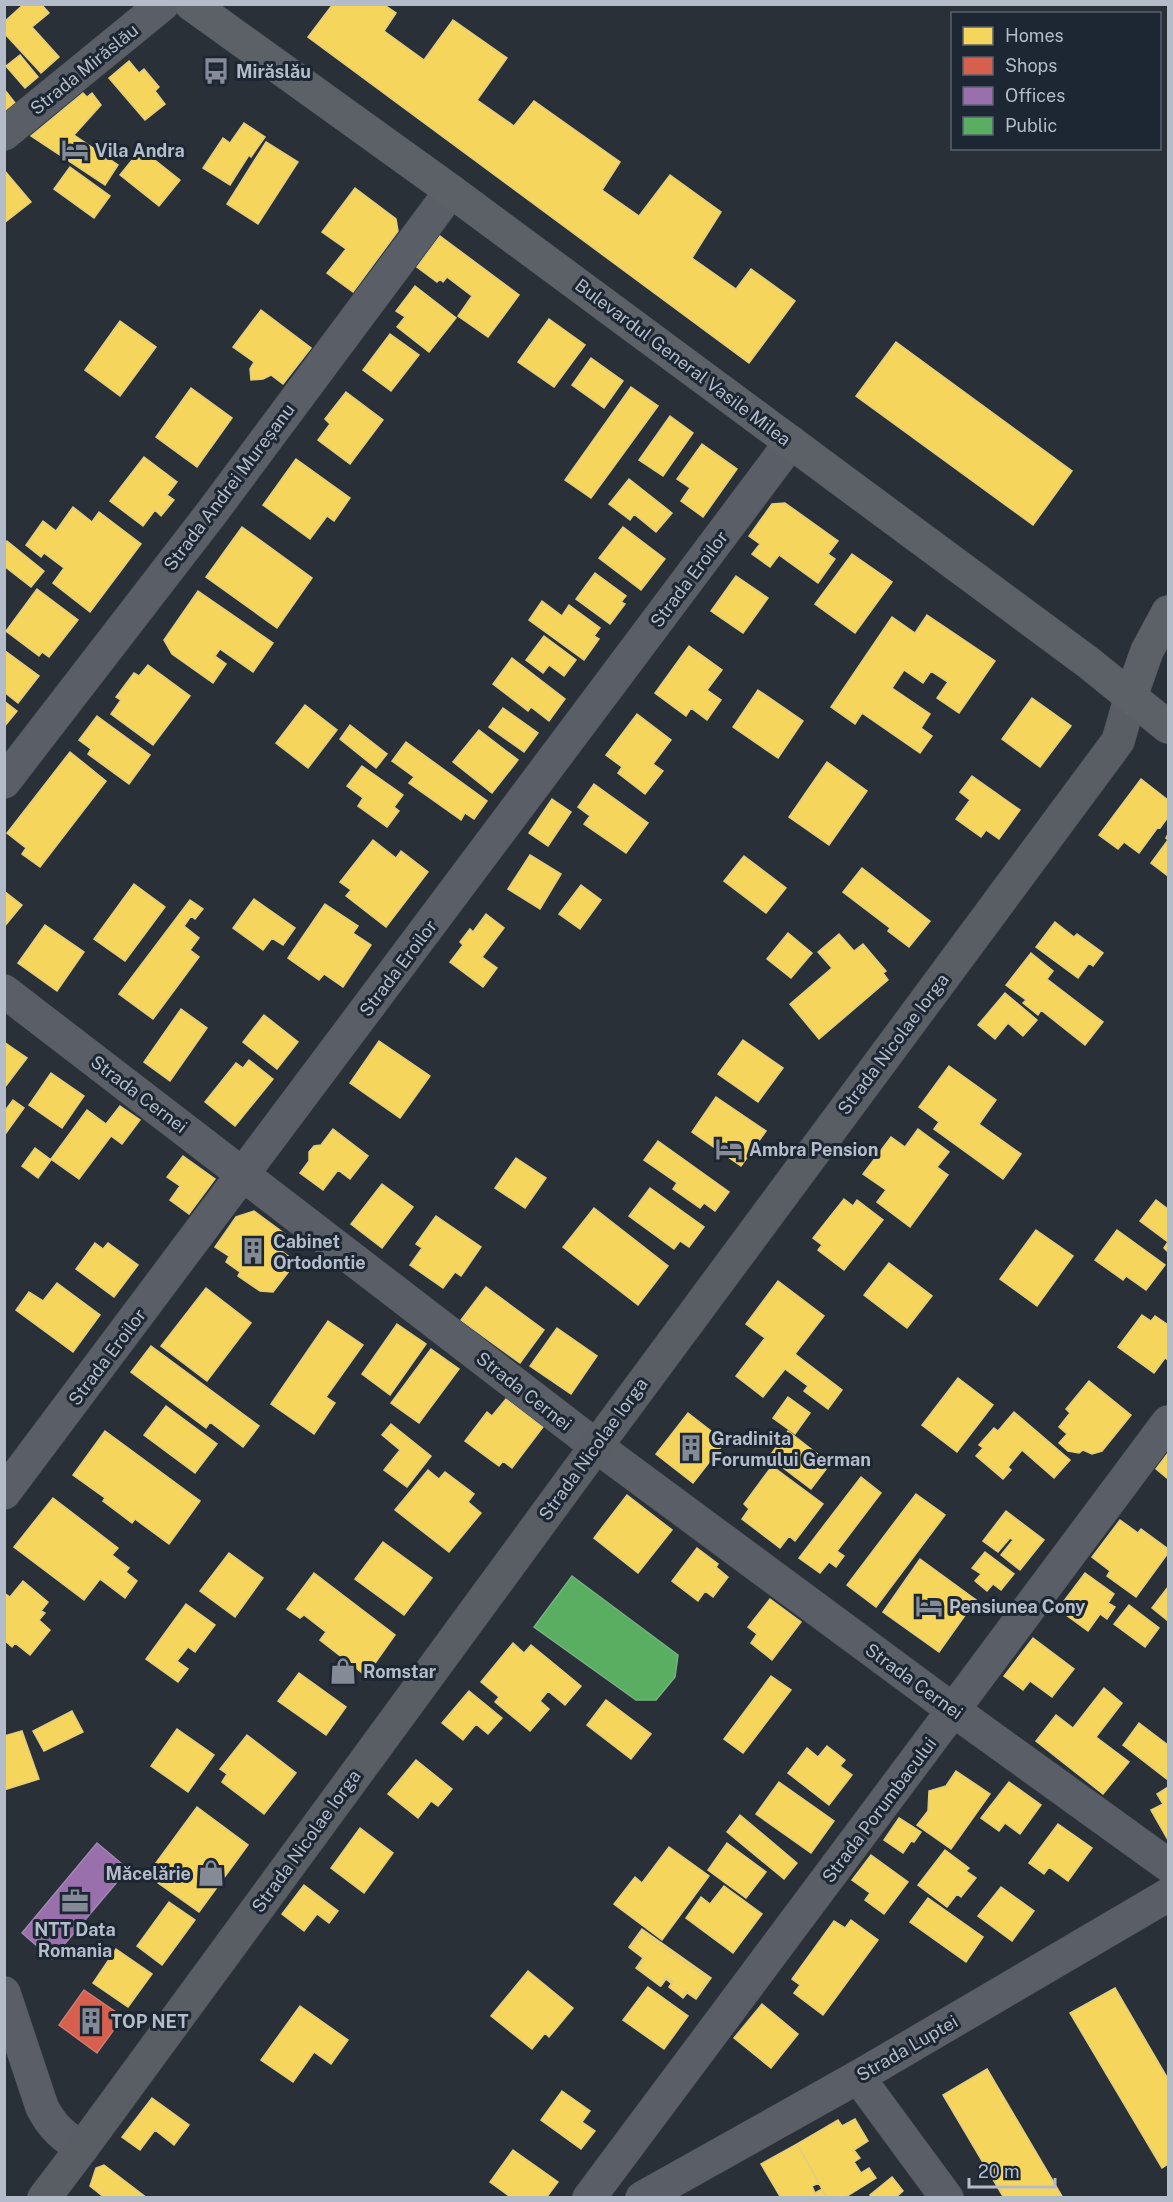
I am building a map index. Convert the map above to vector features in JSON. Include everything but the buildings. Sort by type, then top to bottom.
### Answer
[{"type":"main road","name":"Bulevardul General Vasile Milea","points":[[192,4],[451,191],[790,442],[1131,696],[1168,727]]},
{"type":"main road","points":[[1131,696],[1148,651],[1168,612]]},
{"type":"main road","name":"Strada Nicolae Iorga","points":[[44,2198],[596,1446],[1118,741],[1131,696]]},
{"type":"street","name":"Strada Mirăslău","points":[[4,134],[163,4]]},
{"type":"street","name":"Strada Andrei Mureșanu","points":[[4,782],[220,501],[451,191]]},
{"type":"street","name":"Strada Eroilor","points":[[4,1493],[790,442]]},
{"type":"street","name":"Strada Cernei","points":[[4,992],[596,1446],[953,1710],[1168,1865]]},
{"type":"street","name":"Strada Porumbacului","points":[[589,2198],[1168,1422]]},
{"type":"street","name":"Strada Luptei","points":[[642,2198],[858,2077],[1168,1895]]},
{"type":"street","points":[[4,1993],[42,2107],[50,2122],[60,2133],[82,2148]]},
{"type":"street","points":[[858,2077],[947,2198]]},
{"type":"place","name":"Mirăslău","points":[[216,71]]},
{"type":"place","name":"Vila Andra","points":[[75,150]]},
{"type":"place","name":"Ambra Pension","points":[[729,1149]]},
{"type":"place","name":"Cabinet Ortodontie","points":[[253,1251]]},
{"type":"place","name":"Gradinita Forumului German","points":[[691,1448]]},
{"type":"place","name":"Pensiunea Cony","points":[[929,1606]]},
{"type":"place","name":"Romstar","points":[[343,1671]]},
{"type":"place","name":"Măcelărie","points":[[211,1873]]},
{"type":"place","name":"NTT Data Romania","points":[[75,1901]]},
{"type":"place","name":"TOP NET","points":[[91,2021]]}]
